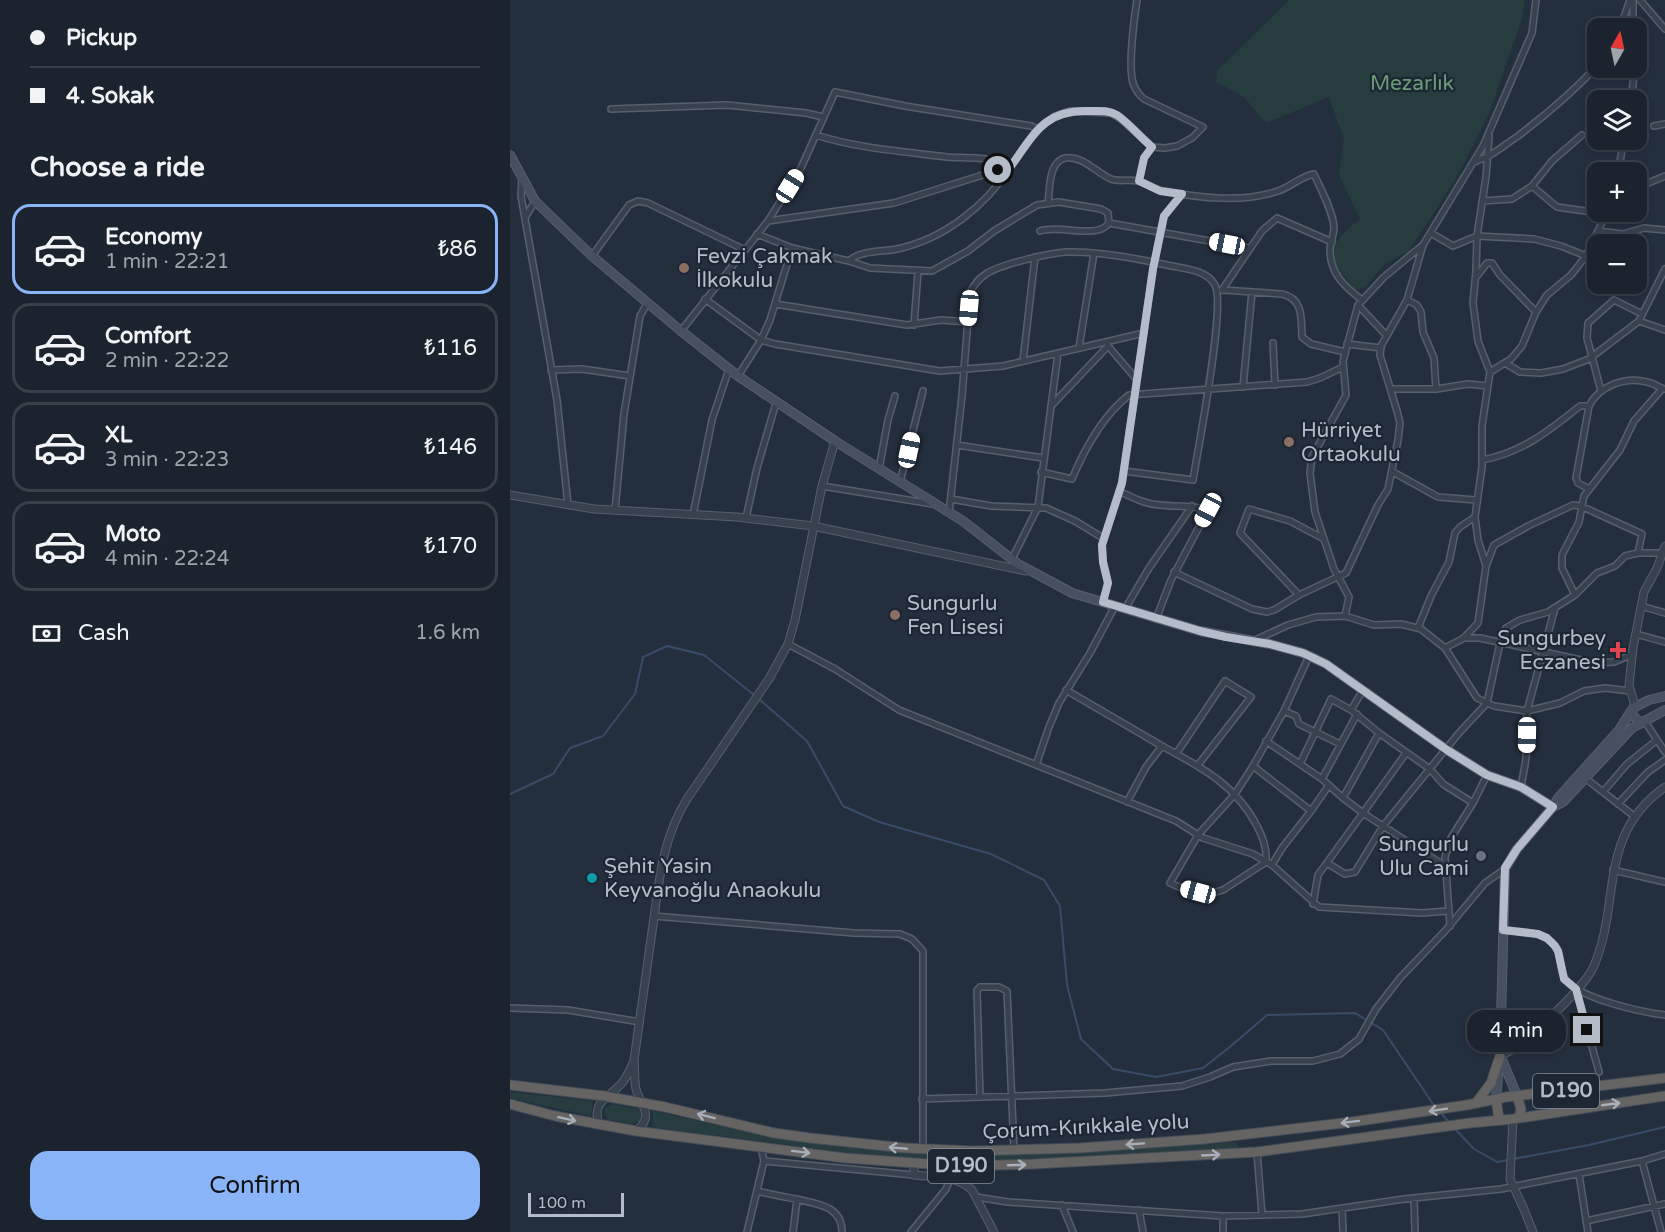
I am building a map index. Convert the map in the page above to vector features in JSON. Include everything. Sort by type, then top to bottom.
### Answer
[{"type":"highway","points":[[1472,1104],[1491,1083],[1500,1056]]},
{"type":"highway","name":"Çorum-Kırıkkale yolu","points":[[510,1085],[604,1096],[678,1109],[774,1133],[856,1144],[922,1149],[1014,1150],[1205,1139],[1408,1114],[1517,1096],[1665,1078]]},
{"type":"highway","points":[[1516,1119],[1521,1109],[1517,1096]]},
{"type":"highway","name":"Çorum-Kırıkkale yolu","points":[[510,1104],[599,1125],[636,1131],[845,1158],[957,1166],[1257,1152],[1470,1123],[1516,1119],[1665,1096]]},
{"type":"highway","points":[[1496,1099],[1499,1120]]},
{"type":"main road","points":[[510,155],[535,201],[561,228],[681,331],[738,376],[949,513],[1012,559],[1072,592],[1156,619],[1226,637],[1270,644],[1309,656],[1326,664],[1447,750],[1487,775],[1546,797],[1558,798]]},
{"type":"main road","points":[[1496,1099],[1500,1056],[1505,868],[1517,849],[1618,730],[1633,708],[1649,700],[1665,696]]},
{"type":"main road","points":[[1649,700],[1654,706],[1653,715]]},
{"type":"main road","points":[[1633,708],[1633,717],[1642,721]]},
{"type":"main road","points":[[1553,807],[1563,802],[1620,740],[1642,721],[1665,710]]},
{"type":"main road","points":[[1525,789],[1553,807]]},
{"type":"main road","points":[[1500,1056],[1517,1096]]},
{"type":"street","points":[[849,261],[852,257],[862,254],[898,249],[919,243],[941,233],[989,195],[1038,129],[1063,112],[1106,111],[1118,117],[1152,147],[1177,146],[1192,138],[1203,127],[1149,102],[1138,94],[1132,82],[1137,0]]},
{"type":"street","points":[[1174,572],[1252,609],[1267,612],[1346,573],[1350,568],[1378,505],[1388,489],[1393,472],[1400,423],[1380,355],[1381,348],[1407,300],[1423,245],[1490,132],[1532,33],[1536,0]]},
{"type":"street","points":[[1624,18],[1631,0]]},
{"type":"street","points":[[1631,0],[1632,18]]},
{"type":"street","points":[[1640,0],[1665,29]]},
{"type":"street","points":[[1474,162],[1488,158],[1546,115],[1587,77]]},
{"type":"street","points":[[681,331],[768,221],[801,168],[835,92],[1038,129]]},
{"type":"street","points":[[611,109],[727,105],[824,117]]},
{"type":"street","points":[[1654,126],[1665,124]]},
{"type":"street","points":[[1486,566],[1478,540],[1475,518],[1482,460],[1482,426],[1490,372],[1478,341],[1473,303],[1477,236],[1490,132]]},
{"type":"street","points":[[816,135],[848,145],[878,150],[986,159],[994,163],[998,170]]},
{"type":"street","points":[[1482,201],[1512,199],[1532,186],[1552,161],[1582,135]]},
{"type":"street","points":[[1139,181],[1144,158],[1152,147]]},
{"type":"street","points":[[1048,203],[1054,167],[1060,160],[1066,158],[1084,163],[1110,178],[1139,181],[1160,191],[1217,198],[1262,195],[1280,191],[1302,176],[1314,174],[1330,210],[1334,228],[1330,252],[1333,268],[1338,279],[1386,335]]},
{"type":"street","points":[[768,221],[894,203],[1011,166]]},
{"type":"street","points":[[522,176],[521,196],[557,400],[568,505]]},
{"type":"street","points":[[1647,183],[1665,176]]},
{"type":"street","points":[[1532,186],[1557,207],[1587,211]]},
{"type":"street","points":[[1103,602],[1108,583],[1103,562],[1103,538],[1124,471],[1154,262],[1164,216],[1182,194]]},
{"type":"street","points":[[525,218],[535,201]]},
{"type":"street","points":[[592,256],[628,205],[638,201],[648,202],[745,250]]},
{"type":"street","points":[[758,234],[792,248],[870,268],[932,271],[968,251],[994,231],[1037,205],[1059,202],[1101,209],[1108,213],[1109,223]]},
{"type":"street","points":[[1124,471],[1193,480],[1221,291],[1262,231],[1277,218],[1332,242]]},
{"type":"street","points":[[1490,372],[1511,359],[1522,346],[1536,312],[1546,295],[1571,275],[1586,256],[1602,222]]},
{"type":"street","points":[[1109,223],[1249,248]]},
{"type":"street","points":[[1040,231],[1056,228],[1096,231],[1103,229],[1109,223]]},
{"type":"street","points":[[1598,231],[1623,234],[1644,228],[1665,230]]},
{"type":"street","points":[[1431,232],[1453,246],[1477,236],[1534,239],[1586,256]]},
{"type":"street","points":[[1345,616],[1349,597],[1338,576],[1315,512],[1310,473],[1312,457],[1346,395],[1343,367],[1345,352],[1360,303],[1384,277],[1423,245]]},
{"type":"street","points":[[738,376],[762,340],[792,248]]},
{"type":"street","points":[[949,513],[970,293],[980,278],[994,269],[1035,257],[1067,252],[1154,262],[1203,273],[1221,291],[1282,294],[1291,297],[1300,309],[1302,337],[1311,344],[1345,352]]},
{"type":"street","points":[[1079,348],[1094,254]]},
{"type":"street","points":[[1023,361],[1035,257]]},
{"type":"street","points":[[1476,277],[1487,263],[1492,263],[1500,275],[1536,312]]},
{"type":"street","points":[[1504,363],[1520,372],[1541,373],[1563,369],[1592,357],[1639,321],[1665,269]]},
{"type":"street","points":[[914,325],[918,271]]},
{"type":"street","points":[[1243,387],[1252,292]]},
{"type":"street","points":[[705,299],[762,340],[775,344],[940,371],[1003,366],[1079,348],[1107,344],[1144,333]]},
{"type":"street","points":[[1407,300],[1417,305],[1421,312],[1423,332],[1434,358],[1437,389]]},
{"type":"street","points":[[1601,391],[1587,338],[1588,323],[1614,300],[1642,314]]},
{"type":"street","points":[[615,510],[630,376],[640,316],[648,302]]},
{"type":"street","points":[[775,304],[893,324],[914,325],[941,320],[968,322]]},
{"type":"street","points":[[1639,321],[1665,330]]},
{"type":"street","points":[[1273,343],[1275,385]]},
{"type":"street","points":[[1107,344],[1137,380]]},
{"type":"street","points":[[1050,408],[1107,344]]},
{"type":"street","points":[[1347,344],[1381,348]]},
{"type":"street","points":[[1012,559],[1038,507],[1058,353]]},
{"type":"street","points":[[1041,472],[1072,479],[1084,449],[1098,429],[1126,397],[1134,394],[1307,382],[1343,367]]},
{"type":"street","points":[[551,370],[582,369],[630,376]]},
{"type":"street","points":[[693,514],[711,420],[729,369]]},
{"type":"street","points":[[1575,595],[1563,568],[1562,555],[1579,522],[1584,496],[1620,450],[1634,421],[1664,389],[1647,382],[1632,381],[1607,387],[1592,398],[1576,478],[1578,483],[1589,489]]},
{"type":"street","points":[[1390,389],[1437,389],[1456,385],[1488,386]]},
{"type":"street","points":[[900,482],[923,391]]},
{"type":"street","points":[[879,469],[895,396]]},
{"type":"street","points":[[746,518],[757,468],[776,402]]},
{"type":"street","points":[[1482,460],[1499,457],[1532,443],[1580,406],[1589,406]]},
{"type":"street","points":[[636,1131],[642,1127],[646,1118],[635,1084],[634,1060],[663,856],[675,820],[754,698],[769,679],[788,645],[822,486],[835,441]]},
{"type":"street","points":[[957,445],[1043,458]]},
{"type":"street","points":[[1393,472],[1438,497],[1476,500]]},
{"type":"street","points":[[822,486],[935,504]]},
{"type":"street","points":[[1119,491],[1147,503],[1163,506],[1192,506],[1208,510],[1174,572],[1156,619]]},
{"type":"street","points":[[510,495],[615,510],[746,518],[813,526],[1037,573]]},
{"type":"street","points":[[951,499],[991,506],[1038,507],[1058,512],[1103,538]]},
{"type":"street","points":[[1125,609],[1149,568],[1192,506]]},
{"type":"street","points":[[1444,648],[1464,638],[1478,623],[1486,566],[1494,545],[1568,506],[1581,506],[1642,534],[1638,553]]},
{"type":"street","points":[[1299,595],[1256,547],[1240,533],[1249,509],[1290,521],[1324,539]]},
{"type":"street","points":[[1418,628],[1431,596],[1449,562],[1455,533],[1475,518]]},
{"type":"street","points":[[1327,863],[1345,874],[1353,874],[1383,826],[1465,726],[1487,703],[1500,643],[1506,628],[1520,620],[1555,608],[1575,595],[1597,573],[1615,566],[1625,556],[1664,551],[1644,592],[1641,606],[1632,654],[1629,691],[1633,708]]},
{"type":"street","points":[[1036,765],[1049,727],[1066,690],[1090,653],[1115,606]]},
{"type":"street","points":[[1641,606],[1665,613]]},
{"type":"street","points":[[1525,789],[1527,711],[1555,608]]},
{"type":"street","points":[[1252,641],[1288,625],[1316,617],[1345,616],[1374,625],[1401,624],[1418,628],[1444,648],[1477,698],[1494,706],[1527,711],[1560,703],[1584,691],[1605,688],[1629,691]]},
{"type":"street","points":[[1636,634],[1665,642]]},
{"type":"street","points":[[1464,638],[1480,638],[1594,663],[1614,662],[1632,654]]},
{"type":"street","points":[[788,645],[836,669],[899,710],[1176,821],[1198,835],[1246,851],[1272,866],[1313,904],[1324,908],[1357,910],[1422,913],[1448,911]]},
{"type":"street","points":[[1266,862],[1215,893],[1207,894],[1170,883],[1198,835],[1235,794],[1253,766],[1284,711],[1309,656]]},
{"type":"street","points":[[1176,754],[1225,681],[1251,697],[1198,765]]},
{"type":"street","points":[[1066,690],[1198,765],[1235,794],[1248,809],[1264,839],[1266,862]]},
{"type":"street","points":[[1351,710],[1364,690]]},
{"type":"street","points":[[1300,764],[1331,699],[1357,714],[1378,733],[1430,769],[1443,783],[1473,803]]},
{"type":"street","points":[[1284,711],[1296,716],[1299,724],[1340,744]]},
{"type":"street","points":[[1322,779],[1357,714]]},
{"type":"street","points":[[1642,721],[1665,752]]},
{"type":"street","points":[[1343,798],[1378,733]]},
{"type":"street","points":[[1604,792],[1627,764],[1657,740]]},
{"type":"street","points":[[1266,741],[1322,779],[1363,813],[1445,866]]},
{"type":"street","points":[[1127,802],[1146,767],[1162,746]]},
{"type":"street","points":[[1313,904],[1316,879],[1406,753]]},
{"type":"street","points":[[1618,804],[1648,772],[1665,760]]},
{"type":"street","points":[[1253,766],[1311,811]]},
{"type":"street","points":[[1450,926],[1444,857],[1451,838],[1487,775]]},
{"type":"street","points":[[1585,778],[1634,816]]},
{"type":"street","points":[[1272,866],[1282,848],[1329,785]]},
{"type":"street","points":[[1500,1056],[1521,1045],[1532,1036],[1589,975],[1600,950],[1617,853],[1634,816],[1645,802],[1665,787]]},
{"type":"street","points":[[922,1099],[1105,1093],[1182,1086],[1233,1067],[1271,1061],[1314,1061],[1340,1054],[1350,1048],[1364,1031],[1376,1008],[1400,978],[1450,926],[1485,883],[1505,868]]},
{"type":"street","points":[[1613,870],[1665,882]]},
{"type":"street","points":[[654,916],[854,933],[900,934],[912,939],[923,951],[922,1149]]},
{"type":"street","points":[[1503,930],[1538,934],[1551,942],[1558,951],[1564,979],[1576,989],[1630,1008],[1665,1015]]},
{"type":"street","points":[[980,1097],[976,993],[980,987],[999,987],[1007,991],[1014,1150]]},
{"type":"street","points":[[1576,989],[1599,1072]]},
{"type":"street","points":[[510,1008],[568,1010],[640,1023]]},
{"type":"street","points":[[599,1125],[597,1111],[604,1096],[623,1083],[634,1060]]},
{"type":"street","points":[[1516,1119],[1512,1146],[1511,1183],[1533,1232]]},
{"type":"street","points":[[747,1232],[764,1161],[761,1148]]},
{"type":"street","points":[[1257,1152],[1262,1215]]},
{"type":"street","points":[[976,1197],[996,1201],[1223,1216],[1302,1214],[1580,1174],[1665,1154]]},
{"type":"street","points":[[844,1169],[845,1158]]},
{"type":"street","points":[[764,1161],[957,1180],[968,1186],[976,1197],[994,1232]]},
{"type":"street","points":[[1642,1161],[1661,1232]]},
{"type":"street","points":[[914,1164],[914,1175]]},
{"type":"street","points":[[1580,1174],[1588,1232]]},
{"type":"street","points":[[911,1232],[946,1189],[950,1179]]},
{"type":"street","points":[[757,1191],[820,1204],[829,1208],[840,1220],[842,1232]]},
{"type":"street","points":[[1414,1198],[1415,1232]]},
{"type":"street","points":[[794,1232],[797,1200]]},
{"type":"street","points":[[1586,1221],[1665,1204]]},
{"type":"street","points":[[1062,1205],[1073,1232]]},
{"type":"street","points":[[1342,1208],[1343,1232]]},
{"type":"street","points":[[1139,1210],[1143,1232]]},
{"type":"street","points":[[1223,1216],[1223,1232]]},
{"type":"green space","name":"Mezarlık","points":[[1289,0],[1525,0],[1522,18],[1491,109],[1459,174],[1409,251],[1385,264],[1365,287],[1356,290],[1339,269],[1333,253],[1340,238],[1360,219],[1339,175],[1344,139],[1329,97],[1266,123],[1244,97],[1216,82],[1217,71]]},
{"type":"green space","points":[[510,1092],[593,1101],[591,1116],[510,1098]]},
{"type":"green space","points":[[612,1104],[639,1109],[640,1121],[633,1124],[607,1119],[604,1113],[605,1108]]},
{"type":"green space","points":[[653,1111],[777,1138],[913,1154],[1065,1153],[1234,1142],[1238,1145],[1233,1150],[1006,1160],[936,1160],[867,1155],[652,1127]]},
{"type":"waterway","points":[[510,794],[553,774],[570,748],[603,736],[635,694],[643,657],[667,646],[704,655],[754,695]]},
{"type":"waterway","points":[[759,699],[807,741],[843,806],[879,822],[991,854],[1044,880],[1060,906],[1067,985],[1081,1039],[1113,1069],[1156,1077],[1203,1068],[1267,1015],[1355,1013],[1383,1030],[1435,1107]]},
{"type":"waterway","points":[[1439,1111],[1450,1123]]},
{"type":"waterway","points":[[1455,1129],[1474,1149],[1497,1162],[1589,1145],[1665,1127]]},
{"type":"place","name":"Fevzi Çakmak İlkokulu","points":[[684,268]]},
{"type":"place","name":"Hürriyet Ortaokulu","points":[[1289,442]]},
{"type":"place","name":"Sungurlu Fen Lisesi","points":[[895,615]]},
{"type":"place","name":"Sungurbey Eczanesi","points":[[1618,650]]},
{"type":"place","name":"Sungurlu Ulu Cami","points":[[1481,856]]},
{"type":"place","name":"Şehit Yasin Keyvanoğlu Anaokulu","points":[[592,878]]},
{"type":"route","points":[[998,170],[1011,166],[1038,129],[1051,118],[1063,112],[1076,110],[1106,111],[1118,117],[1152,147],[1144,158],[1139,181],[1160,191],[1182,194],[1164,216],[1153,269],[1122,483],[1102,545],[1108,583],[1103,602],[1200,631],[1270,644],[1303,653],[1326,664],[1447,750],[1487,775],[1521,787],[1553,807],[1517,849],[1505,868],[1503,930],[1538,934],[1547,938],[1555,946],[1564,979],[1576,989],[1587,1030]]}]
